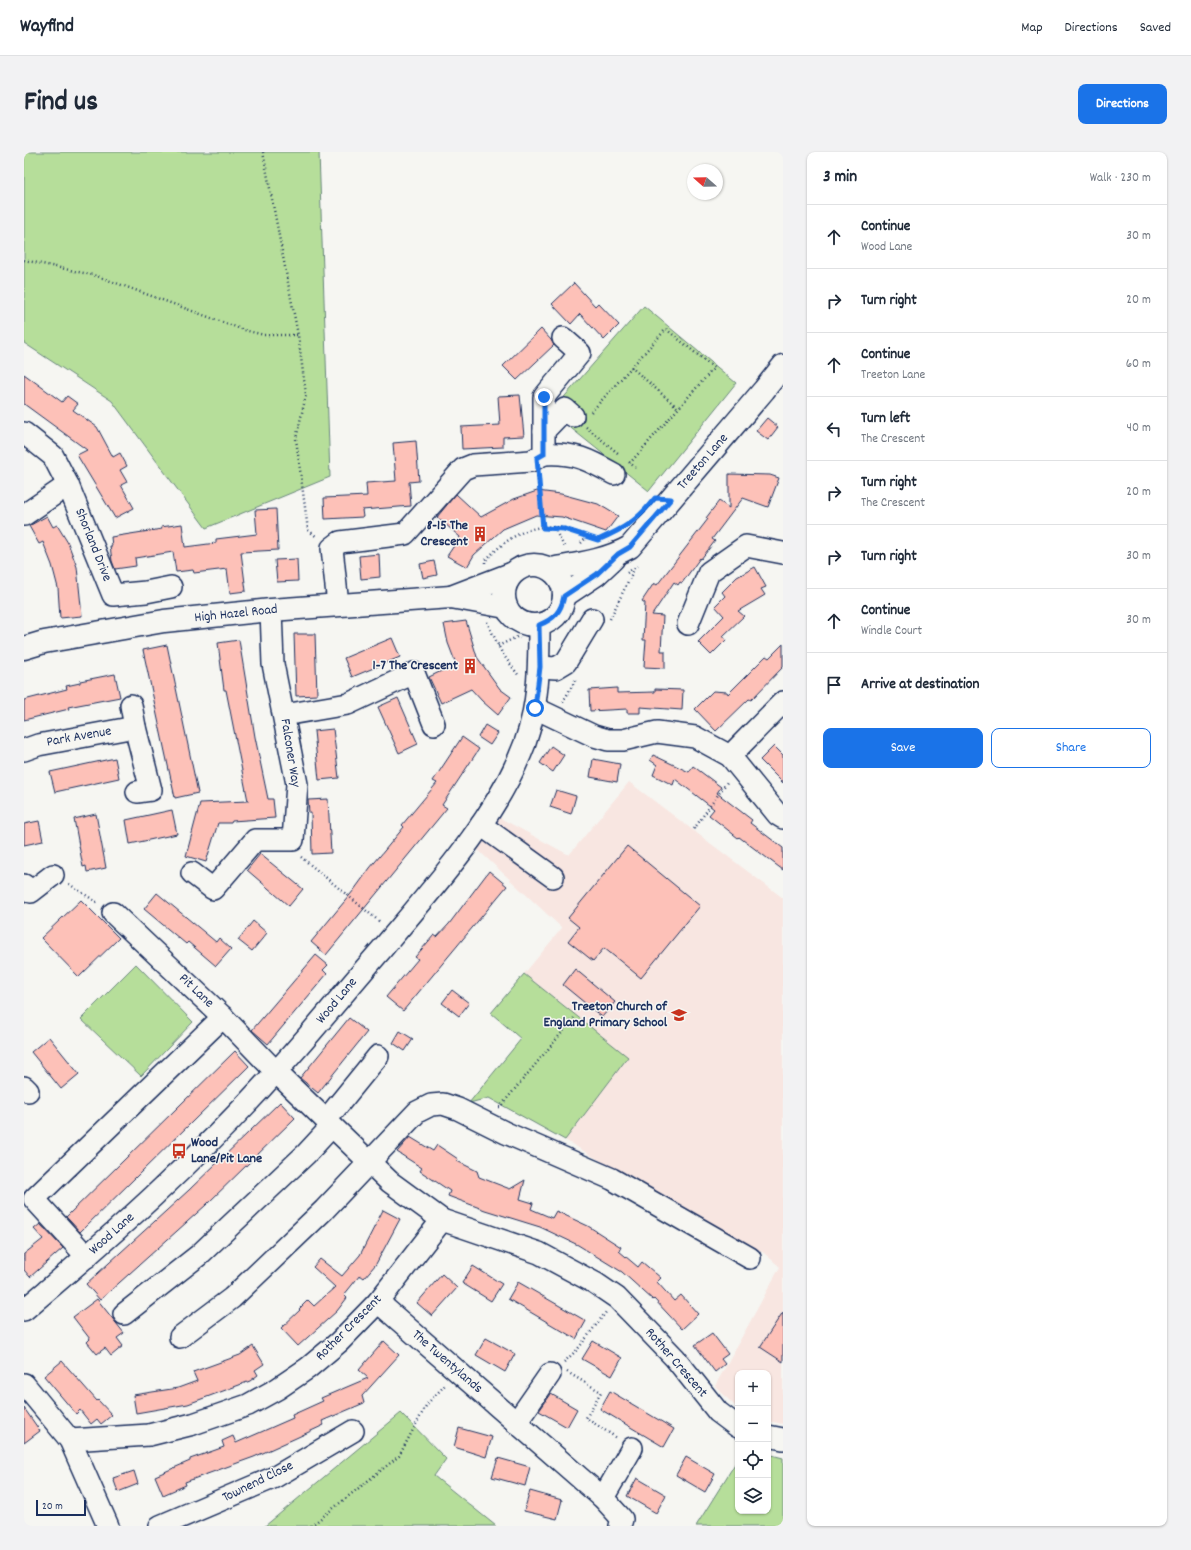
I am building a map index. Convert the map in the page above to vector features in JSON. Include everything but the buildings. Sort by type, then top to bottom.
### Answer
[{"type":"main road","name":"Treeton Lane","points":[[564,596],[597,574],[618,554],[630,547],[783,366]]},
{"type":"main road","name":"Treeton Lane","points":[[550,569],[587,563],[618,554]]},
{"type":"main road","points":[[530,565],[540,565],[550,569],[558,576],[563,585],[564,596],[562,606],[557,615],[549,621],[539,625],[529,625],[519,622],[512,616],[506,607],[504,590],[506,582],[511,574],[520,568],[530,565]]},
{"type":"main road","name":"High Hazel Road","points":[[24,648],[44,642],[164,621],[271,610],[451,596],[511,574]]},
{"type":"main road","name":"High Hazel Road","points":[[451,596],[506,607]]},
{"type":"street","points":[[541,456],[544,432],[544,397],[580,353],[563,338]]},
{"type":"street","points":[[544,432],[565,409],[578,420]]},
{"type":"street","name":"Shorland Drive","points":[[24,433],[53,456],[68,485],[113,595],[146,592],[171,587]]},
{"type":"street","points":[[338,605],[332,548],[340,542],[405,534],[463,469],[473,465],[532,461],[541,456],[562,452],[622,468]]},
{"type":"street","points":[[24,514],[68,485]]},
{"type":"street","points":[[688,624],[710,572],[746,546],[783,553]]},
{"type":"street","name":"Falconer Way","points":[[271,610],[273,664],[297,784],[294,840]]},
{"type":"street","points":[[539,674],[556,668],[566,662],[592,619]]},
{"type":"street","name":"Wood Lane","points":[[24,1310],[87,1257],[145,1205],[276,1072],[395,934],[481,825],[512,773],[525,742],[535,708],[539,674],[539,625]]},
{"type":"street","points":[[284,715],[348,704],[414,673],[434,724]]},
{"type":"street","points":[[734,761],[783,702]]},
{"type":"street","points":[[131,705],[151,790],[137,792]]},
{"type":"street","points":[[535,708],[594,736],[608,740],[623,740],[657,732],[695,736],[734,761],[778,815],[783,818]]},
{"type":"street","name":"Park Avenue","points":[[24,750],[38,745],[135,727]]},
{"type":"street","points":[[481,825],[553,877]]},
{"type":"street","points":[[192,873],[213,889],[255,840],[294,840]]},
{"type":"street","points":[[24,885],[32,892],[53,875]]},
{"type":"street","name":"Pit Lane","points":[[113,913],[223,1017],[276,1072]]},
{"type":"street","points":[[87,1257],[34,1199],[223,1017]]},
{"type":"street","points":[[124,1314],[199,1255],[306,1154],[378,1056]]},
{"type":"street","name":"Rother Crescent","points":[[276,1072],[390,1182],[442,1220],[539,1253],[595,1283],[617,1298],[675,1358],[718,1412],[735,1425]]},
{"type":"street","points":[[180,1337],[232,1298],[324,1210],[417,1112],[431,1105],[443,1104],[612,1179],[750,1258]]},
{"type":"street","name":"Rother Crescent","points":[[70,1440],[149,1435],[193,1424],[248,1406],[308,1368],[339,1342],[378,1302],[442,1220]]},
{"type":"street","name":"The Twentylands","points":[[378,1302],[603,1498],[622,1519],[620,1526]]},
{"type":"street","points":[[516,1423],[557,1372]]},
{"type":"street","points":[[24,1384],[70,1440],[102,1522]]},
{"type":"street","name":"Townend Close","points":[[160,1526],[275,1477],[353,1431]]},
{"type":"street","points":[[771,1437],[783,1439]]},
{"type":"street","points":[[603,1498],[632,1448]]},
{"type":"path","points":[[263,152],[298,335],[306,395],[296,439],[308,530],[332,548]]},
{"type":"path","points":[[24,260],[97,276],[244,330],[264,335],[298,335]]},
{"type":"path","points":[[622,468],[714,368],[666,328],[631,368],[578,420],[622,468],[637,469]]},
{"type":"path","points":[[631,368],[678,408]]},
{"type":"path","points":[[541,456],[543,528]]},
{"type":"path","points":[[554,528],[568,553]]},
{"type":"path","points":[[486,566],[485,561],[496,548],[512,537],[526,530],[554,528],[564,529],[598,540],[605,537]]},
{"type":"path","points":[[580,544],[587,537]]},
{"type":"path","points":[[485,618],[494,639],[511,667],[523,680],[539,674]]},
{"type":"path","points":[[694,829],[734,761]]},
{"type":"path","points":[[294,840],[302,859],[395,934]]},
{"type":"path","points":[[53,875],[81,890],[113,913]]},
{"type":"path","points":[[493,1105],[500,1107],[574,1018]]},
{"type":"path","points":[[577,1350],[617,1298]]},
{"type":"path","points":[[311,1526],[399,1456],[427,1404],[459,1371]]},
{"type":"path","points":[[557,1372],[601,1392],[586,1418],[632,1448]]},
{"type":"shaded area","name":"Treeton Church of England Primary School","points":[[629,782],[783,898],[783,1424],[771,1422],[771,1370],[735,1370],[735,1406],[715,1386],[780,1267],[764,1253],[670,1202],[565,1140],[628,1057],[524,974],[562,928],[478,850],[500,818],[569,855]]},
{"type":"green space","points":[[24,152],[319,152],[330,477],[206,528],[112,401],[24,343]]},
{"type":"green space","points":[[644,306],[736,383],[649,491],[551,412]]},
{"type":"green space","points":[[136,964],[193,1022],[141,1076],[81,1019]]},
{"type":"green space","points":[[524,974],[628,1057],[565,1140],[489,1098],[469,1103],[521,1039],[491,1013]]},
{"type":"green space","points":[[401,1413],[446,1459],[434,1476],[496,1526],[265,1526]]},
{"type":"green space","points":[[771,1455],[783,1458],[783,1526],[696,1526],[735,1464],[735,1514],[771,1514]]},
{"type":"place","name":"8-15 The Crescent","points":[[480,534]]},
{"type":"place","name":"1-7 The Crescent","points":[[470,666]]},
{"type":"place","name":"Treeton Church of England Primary School","points":[[679,1015]]},
{"type":"place","name":"Wood Lane/Pit Lane","points":[[179,1151]]},
{"type":"route","points":[[535,708],[540,667],[539,625],[549,621],[557,615],[562,606],[564,596],[597,574],[618,554],[630,547],[671,499],[655,498],[641,516],[618,531],[598,540],[564,529],[543,528],[537,458],[544,454],[544,397]]}]
